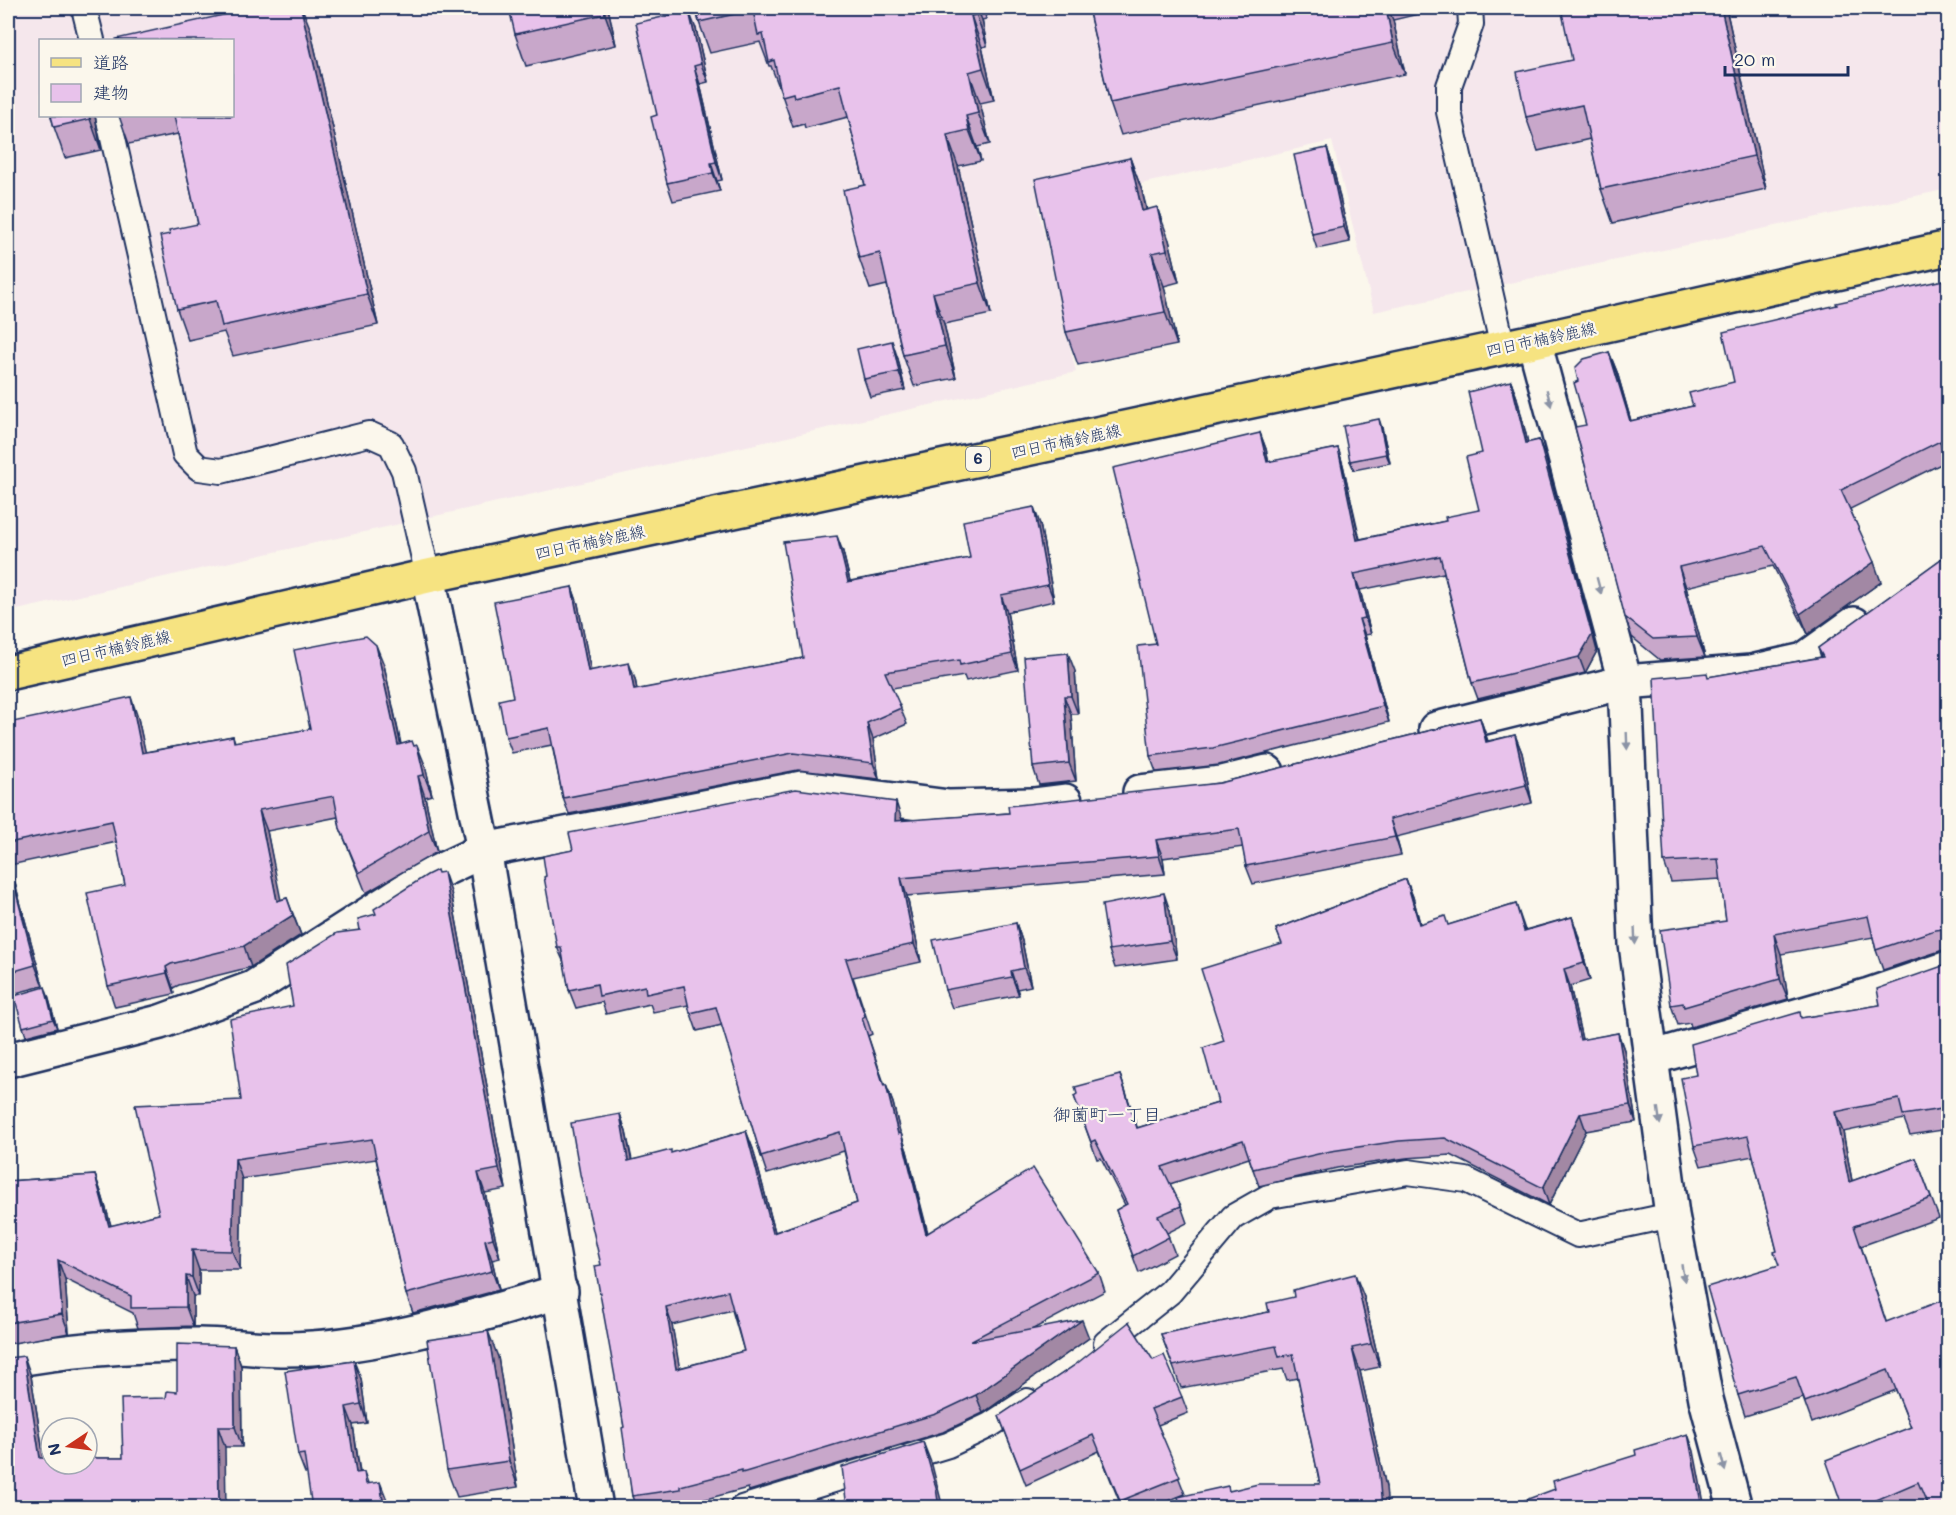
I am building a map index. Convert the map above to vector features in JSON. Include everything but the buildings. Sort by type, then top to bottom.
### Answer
[{"type":"main road","name":"四日市楠鈴鹿線","points":[[8,673],[428,576],[1503,348],[1948,248]]},
{"type":"street","points":[[1534,341],[1625,682],[1636,944],[1672,1215],[1706,1399],[1736,1508]]},
{"type":"street","points":[[428,576],[484,850],[561,1291],[596,1508]]},
{"type":"street","points":[[1406,737],[1625,682],[1751,672],[1804,660],[1881,605]]},
{"type":"street","points":[[8,1060],[160,1022],[253,988],[425,878],[484,850],[802,788],[949,807],[1033,805],[1222,783],[1291,766]]},
{"type":"street","points":[[1651,1058],[1869,995],[1948,968]]},
{"type":"street","points":[[8,1361],[93,1349],[198,1345],[280,1350],[328,1346],[389,1336],[465,1319],[561,1291]]},
{"type":"lane","points":[[84,8],[92,39]]},
{"type":"lane","points":[[1470,8],[1471,24],[1449,86],[1449,112],[1503,348]]},
{"type":"lane","points":[[108,117],[185,454],[199,468],[221,471],[369,434],[391,444],[404,471],[428,576]]},
{"type":"lane","points":[[1090,1355],[1170,1292],[1233,1217],[1270,1196],[1408,1172],[1466,1180],[1578,1235],[1672,1215]]},
{"type":"lane","points":[[742,1508],[948,1445],[990,1425],[1045,1388]]},
{"type":"shaded area","points":[[8,8],[1948,8],[1948,189],[1374,312],[1332,141],[1038,207],[1076,372],[8,612]]},
{"type":"district","name":"御薗町一丁目","points":[[1107,1115]]}]
